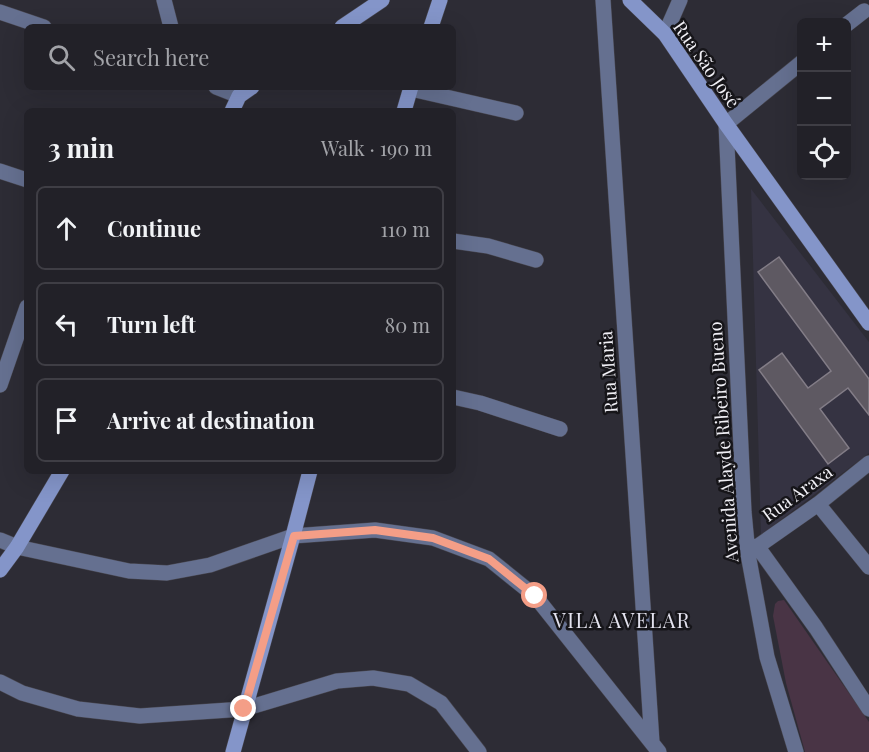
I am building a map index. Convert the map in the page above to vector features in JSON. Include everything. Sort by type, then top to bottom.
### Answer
[{"type":"main road","points":[[346,24],[382,0]]},
{"type":"main road","points":[[432,24],[440,0]]},
{"type":"main road","name":"Rua São José","points":[[630,0],[665,34],[726,124],[869,323]]},
{"type":"main road","points":[[405,108],[410,90]]},
{"type":"main road","points":[[234,108],[246,91]]},
{"type":"main road","points":[[0,570],[17,547],[60,474]]},
{"type":"main road","points":[[233,752],[294,536],[308,474]]},
{"type":"street","points":[[164,0],[170,24]]},
{"type":"street","name":"Rua Maria","points":[[603,0],[655,747]]},
{"type":"street","points":[[665,34],[680,0]]},
{"type":"street","points":[[851,21],[864,11]]},
{"type":"street","points":[[0,12],[35,24]]},
{"type":"street","points":[[726,124],[797,65]]},
{"type":"street","points":[[419,90],[516,113]]},
{"type":"street","name":"Avenida Alayde Ribeiro Bueno","points":[[726,124],[744,512],[753,550],[767,657],[796,752]]},
{"type":"street","points":[[0,171],[24,179]]},
{"type":"street","points":[[456,241],[488,246],[536,260]]},
{"type":"street","points":[[0,385],[24,316]]},
{"type":"street","points":[[456,398],[480,403],[560,429]]},
{"type":"street","name":"Rua Araxa","points":[[753,550],[818,504],[869,463]]},
{"type":"street","points":[[818,504],[869,567]]},
{"type":"street","points":[[0,540],[17,547],[129,571],[167,573],[210,565],[294,536],[375,530],[433,538],[489,559],[535,596],[655,747]]},
{"type":"street","points":[[753,550],[816,628],[869,709]]},
{"type":"street","points":[[0,682],[22,693],[78,710],[140,716],[244,709],[337,681],[373,678],[409,684],[441,703],[479,752]]},
{"type":"shaded area","points":[[751,189],[869,342],[869,453],[761,535]]},
{"type":"shaded area","points":[[784,600],[869,722],[869,752],[805,752],[786,683],[773,616],[775,604]]},
{"type":"building","points":[[779,257],[869,379],[869,415],[848,388],[820,409],[849,448],[828,464],[759,370],[782,353],[808,388],[831,371],[758,272]]},
{"type":"district","name":"VILA AVELAR","points":[[622,619]]},
{"type":"route","points":[[244,709],[294,536],[375,530],[433,538],[489,559],[535,596]]}]
